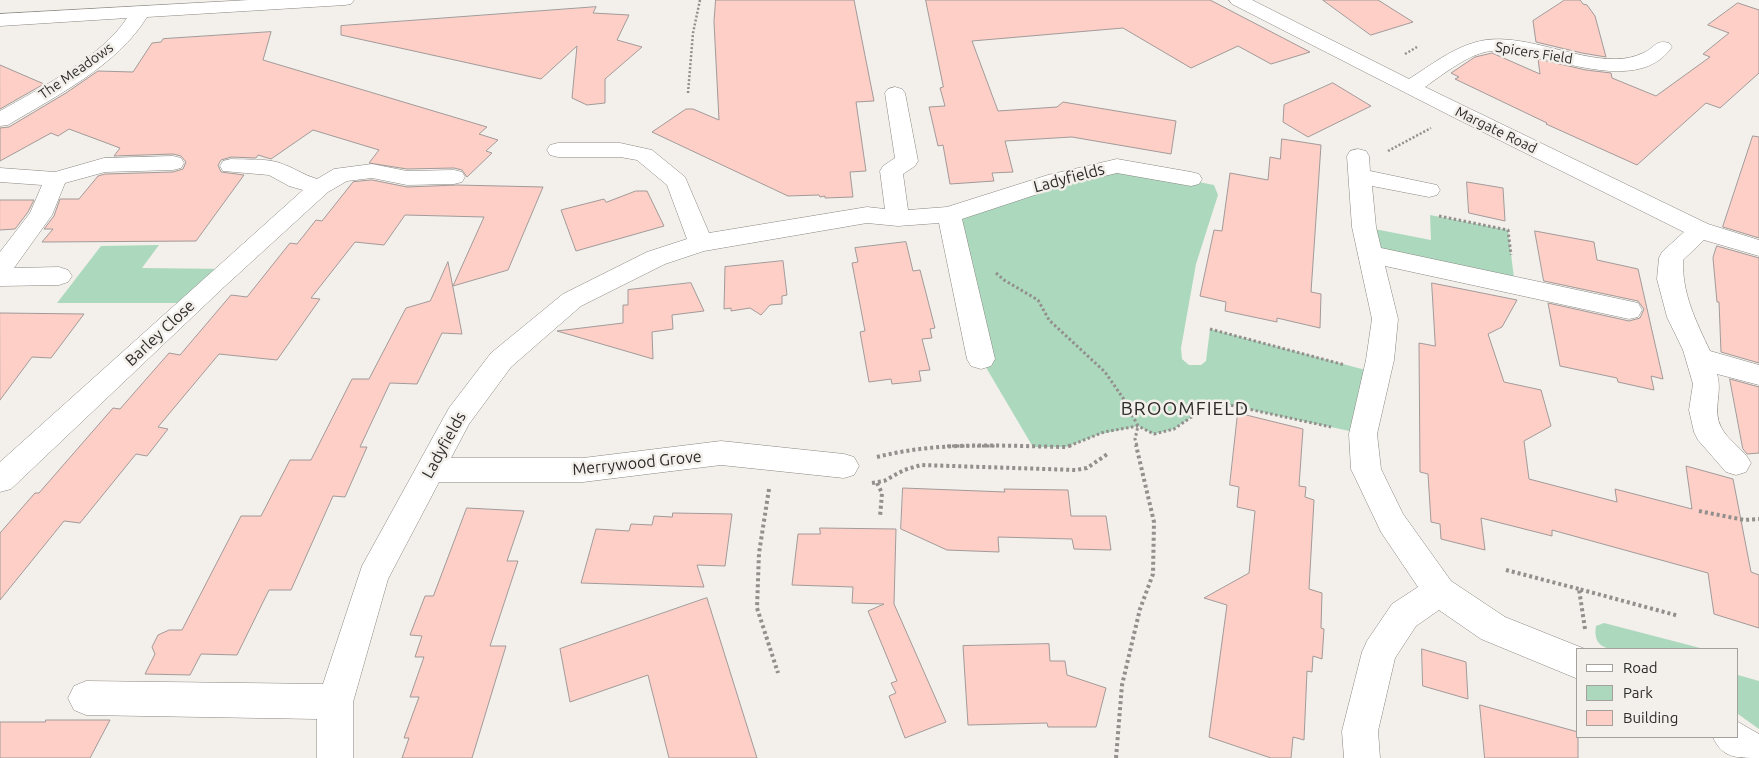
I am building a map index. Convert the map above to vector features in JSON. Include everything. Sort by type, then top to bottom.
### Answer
[{"type":"street","points":[[0,20],[345,0]]},
{"type":"street","name":"Margate Road","points":[[1238,0],[1458,112],[1700,230],[1759,248]]},
{"type":"street","name":"The Meadows","points":[[0,120],[53,89],[107,52],[128,32],[141,11]]},
{"type":"street","name":"Spicers Field","points":[[1411,87],[1452,61],[1477,48],[1491,45],[1590,62],[1613,64],[1638,62],[1651,57],[1662,47]]},
{"type":"street","points":[[895,92],[907,161],[891,171],[898,218]]},
{"type":"street","points":[[558,150],[620,150],[644,155],[677,182],[701,243]]},
{"type":"street","points":[[0,175],[55,179],[104,165],[173,163]]},
{"type":"street","points":[[231,166],[274,168],[296,181],[320,187]]},
{"type":"street","name":"Ladyfields","points":[[335,758],[335,702],[373,576],[459,416],[501,360],[572,300],[656,258],[701,243],[866,215],[898,218],[949,215],[1056,180],[1117,166],[1191,179]]},
{"type":"street","points":[[1429,190],[1359,166],[1364,227],[1369,254],[1382,298],[1385,319],[1377,373],[1363,434],[1366,469],[1392,523],[1439,591],[1494,628],[1576,662]]},
{"type":"street","name":"Barley Close","points":[[0,480],[320,187],[342,174],[372,171],[407,178],[454,177]]},
{"type":"street","points":[[0,269],[34,226],[52,196],[55,179]]},
{"type":"street","points":[[949,215],[981,358]]},
{"type":"street","points":[[1700,230],[1671,258],[1670,279],[1680,317],[1707,384],[1703,410],[1708,432],[1736,463]]},
{"type":"street","points":[[1369,254],[1629,310]]},
{"type":"street","points":[[0,277],[59,276]]},
{"type":"street","points":[[1698,358],[1759,375]]},
{"type":"street","name":"Merrywood Grove","points":[[430,470],[583,470],[721,453],[844,466]]},
{"type":"street","points":[[1362,758],[1360,731],[1380,652],[1404,615],[1439,591]]},
{"type":"street","points":[[86,698],[335,702]]},
{"type":"street","points":[[1733,738],[1759,755]]},
{"type":"path","points":[[688,93],[693,33],[700,0]]},
{"type":"path","points":[[1359,166],[1458,112]]},
{"type":"path","points":[[1429,190],[1430,215],[1508,230],[1515,286]]},
{"type":"path","points":[[960,259],[983,258],[1004,280],[1038,300],[1049,320],[1105,372],[1123,398],[1138,426],[1154,434],[1174,430],[1206,406],[1225,404],[1363,434]]},
{"type":"path","points":[[1210,329],[1377,373]]},
{"type":"path","points":[[1109,453],[1087,468],[1076,470],[921,466],[902,470],[892,478],[877,483],[856,479],[844,466],[896,452],[953,445],[1066,448],[1104,432],[1138,426]]},
{"type":"path","points":[[1116,758],[1122,685],[1140,609],[1153,574],[1154,522],[1135,439],[1138,426]]},
{"type":"path","points":[[773,459],[759,553],[757,608],[778,673]]},
{"type":"path","points":[[877,483],[882,493],[880,517]]},
{"type":"path","points":[[1699,511],[1744,520],[1759,519]]},
{"type":"path","points":[[1506,570],[1679,616]]},
{"type":"path","points":[[1579,589],[1586,632]]},
{"type":"green space","points":[[1117,166],[1214,185],[1218,195],[1196,264],[1181,348],[1182,359],[1189,365],[1201,365],[1206,361],[1210,329],[1377,373],[1363,434],[1225,404],[1206,407],[1174,429],[1154,434],[1138,426],[1100,434],[1066,447],[1033,447],[981,359],[949,215]]},
{"type":"green space","points":[[1430,215],[1508,230],[1515,286],[1369,254],[1364,227],[1431,240]]},
{"type":"green space","points":[[159,245],[142,268],[228,269],[192,303],[57,303],[101,246]]},
{"type":"green space","points":[[1604,623],[1700,648],[1607,648],[1597,640],[1596,626]]},
{"type":"green space","points":[[1739,675],[1759,681],[1759,729],[1739,715]]},
{"type":"building","points":[[716,0],[854,0],[874,101],[856,102],[866,171],[850,172],[853,197],[788,196],[652,132],[686,109],[693,109],[719,120],[714,22]]},
{"type":"building","points":[[926,0],[1210,0],[1310,52],[1271,64],[1238,46],[1191,68],[1123,28],[972,41],[998,111],[1057,107],[1063,102],[1176,121],[1171,154],[1072,137],[1005,141],[1013,172],[992,173],[994,181],[950,184],[943,145],[938,146],[929,107],[945,106],[940,88],[943,87]]},
{"type":"building","points":[[1323,0],[1378,0],[1413,22],[1371,35]]},
{"type":"building","points":[[1565,0],[1580,0],[1583,4],[1587,5],[1595,16],[1606,57],[1536,42],[1533,21]]},
{"type":"building","points":[[1738,3],[1759,10],[1759,73],[1720,108],[1706,103],[1637,165],[1546,124],[1455,79],[1459,77],[1451,73],[1475,57],[1492,53],[1540,74],[1538,59],[1586,70],[1611,73],[1612,78],[1656,96],[1710,57],[1703,54],[1729,33],[1708,25]]},
{"type":"building","points":[[596,7],[593,13],[629,15],[617,40],[642,47],[605,79],[605,103],[587,105],[572,98],[577,46],[541,79],[341,35],[341,26]]},
{"type":"building","points":[[271,32],[263,60],[487,127],[479,134],[498,140],[486,151],[492,153],[467,177],[462,170],[454,168],[407,169],[369,163],[379,150],[313,130],[271,159],[258,155],[256,158],[231,157],[221,160],[218,165],[221,172],[244,175],[196,241],[42,242],[53,229],[44,229],[54,216],[60,199],[79,199],[98,176],[105,174],[173,172],[183,169],[186,162],[181,156],[173,154],[114,156],[120,148],[69,129],[58,136],[51,133],[0,161],[0,128],[9,127],[66,93],[98,71],[133,72],[152,43],[161,42],[163,39]]},
{"type":"building","points":[[0,65],[44,84],[0,109]]},
{"type":"building","points":[[1333,83],[1371,106],[1308,137],[1283,122],[1284,105]]},
{"type":"building","points":[[1753,136],[1759,137],[1759,238],[1723,227]]},
{"type":"building","points":[[1282,139],[1321,145],[1311,292],[1321,294],[1320,328],[1277,318],[1277,322],[1225,311],[1226,302],[1200,296],[1214,230],[1222,231],[1230,173],[1268,180],[1270,157],[1280,159]]},
{"type":"building","points":[[372,180],[407,187],[457,185],[543,187],[508,270],[453,286],[484,217],[405,215],[384,245],[355,242],[311,298],[320,299],[277,360],[219,354],[158,427],[168,429],[147,456],[136,454],[80,523],[64,521],[0,600],[0,533],[35,493],[39,493],[113,408],[120,409],[169,353],[180,355],[231,295],[247,297],[290,243],[297,244],[316,220],[322,221],[353,182]]},
{"type":"building","points":[[1467,182],[1503,188],[1505,221],[1469,213]]},
{"type":"building","points":[[636,191],[647,191],[664,226],[576,251],[561,210],[604,199],[606,202]]},
{"type":"building","points":[[0,200],[34,200],[28,212],[15,229],[0,230]]},
{"type":"building","points":[[1535,231],[1594,242],[1597,260],[1638,269],[1663,379],[1651,376],[1654,390],[1618,382],[1617,378],[1560,366],[1548,303],[1629,321],[1640,318],[1644,309],[1638,301],[1544,281]]},
{"type":"building","points":[[906,242],[913,271],[920,270],[935,328],[930,329],[932,338],[922,339],[930,370],[919,371],[921,381],[892,384],[891,379],[869,382],[860,332],[865,331],[852,263],[858,262],[855,248]]},
{"type":"building","points":[[1717,246],[1759,258],[1759,363],[1721,352],[1719,302],[1717,302],[1713,258]]},
{"type":"building","points":[[783,261],[787,295],[782,296],[782,304],[770,305],[761,315],[750,308],[731,311],[731,308],[724,309],[725,267]]},
{"type":"building","points":[[448,262],[462,334],[442,333],[417,384],[390,383],[360,447],[367,447],[345,497],[333,496],[291,590],[269,590],[237,655],[201,654],[190,675],[145,674],[155,654],[152,647],[158,635],[169,630],[182,630],[241,516],[261,516],[290,460],[311,460],[352,379],[369,379],[406,308],[430,301]]},
{"type":"building","points":[[691,283],[704,311],[672,315],[673,329],[652,332],[653,359],[557,331],[623,323],[623,305],[628,305],[628,290]]},
{"type":"building","points":[[1432,283],[1517,300],[1502,327],[1488,334],[1504,382],[1541,390],[1551,426],[1524,441],[1529,479],[1617,502],[1615,489],[1692,509],[1686,466],[1733,479],[1751,572],[1759,575],[1759,628],[1714,614],[1708,573],[1552,530],[1552,536],[1481,518],[1485,550],[1441,539],[1440,524],[1431,522],[1428,474],[1420,472],[1419,343],[1435,346]]},
{"type":"building","points":[[0,313],[84,314],[51,358],[32,357],[0,400]]},
{"type":"building","points":[[1730,379],[1759,387],[1759,453],[1747,454],[1743,449]]},
{"type":"building","points":[[1238,413],[1303,429],[1299,486],[1306,487],[1305,497],[1314,500],[1309,589],[1322,593],[1321,628],[1324,629],[1322,659],[1313,656],[1312,672],[1307,671],[1304,740],[1293,737],[1291,758],[1271,758],[1209,737],[1227,605],[1204,598],[1249,573],[1255,511],[1237,507],[1239,487],[1230,485]]},
{"type":"building","points":[[903,488],[1005,492],[1004,489],[1068,490],[1071,516],[1106,516],[1111,550],[1074,549],[1072,539],[998,537],[999,552],[947,550],[901,529]]},
{"type":"building","points":[[467,508],[524,511],[507,561],[518,561],[490,646],[506,646],[472,758],[402,758],[409,738],[404,738],[419,697],[410,697],[424,657],[415,657],[422,636],[410,635],[425,596],[433,596]]},
{"type":"building","points":[[673,513],[732,514],[725,566],[697,565],[704,587],[581,583],[596,529],[629,531],[631,524],[652,525],[654,516],[672,517]]},
{"type":"building","points":[[820,528],[896,529],[894,604],[946,722],[905,738],[889,696],[896,693],[891,683],[897,681],[868,611],[884,604],[852,603],[853,587],[792,585],[798,534],[820,534]]},
{"type":"building","points":[[707,598],[757,758],[669,758],[648,675],[570,702],[560,649]]},
{"type":"building","points":[[1049,644],[1050,661],[1065,661],[1067,675],[1106,688],[1096,727],[1048,727],[1047,723],[968,725],[963,646]]},
{"type":"building","points":[[1422,649],[1466,662],[1468,699],[1423,686]]},
{"type":"building","points":[[1480,705],[1576,731],[1576,738],[1578,738],[1578,758],[1485,758]]},
{"type":"building","points":[[46,720],[110,720],[90,758],[0,758],[0,722],[45,722]]},
{"type":"district","name":"BROOMFIELD","points":[[1185,409]]}]
